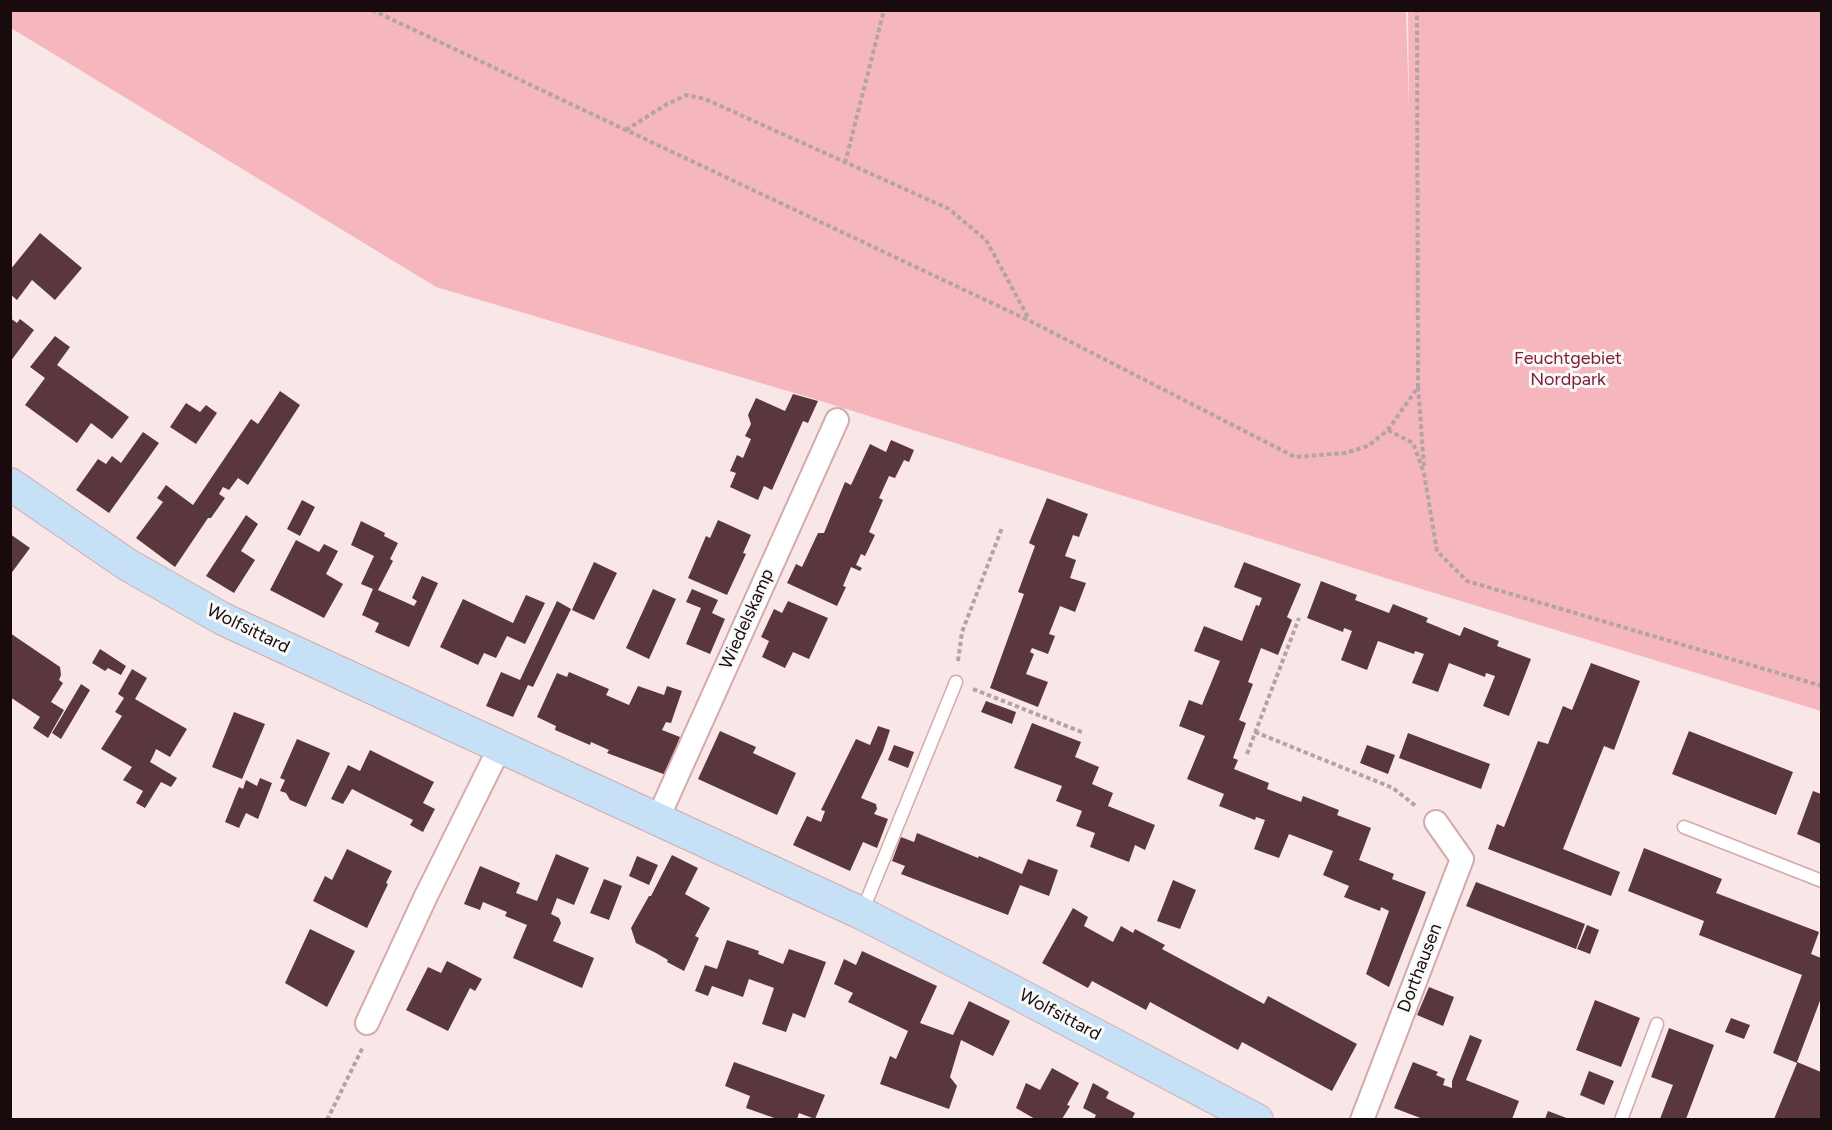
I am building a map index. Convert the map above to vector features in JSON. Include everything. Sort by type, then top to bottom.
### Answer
[{"type":"street","name":"Wiedelskamp","points":[[658,818],[837,420]]},
{"type":"street","name":"Wolfsittard","points":[[10,484],[128,565],[223,619],[861,913],[1257,1119]]},
{"type":"street","points":[[367,1023],[426,896],[500,747]]},
{"type":"street","name":"Dorthausen","points":[[1362,1119],[1462,860],[1436,822]]},
{"type":"lane","points":[[861,913],[956,682]]},
{"type":"lane","points":[[1684,827],[1821,881]]},
{"type":"lane","points":[[1621,1119],[1657,1024]]},
{"type":"path","points":[[372,10],[1030,321],[1295,457],[1345,453],[1368,446],[1388,430],[1418,387]]},
{"type":"path","points":[[845,163],[884,10]]},
{"type":"path","points":[[1417,10],[1418,387],[1424,473],[1437,551],[1467,581],[1821,686]]},
{"type":"path","points":[[626,130],[667,104],[687,95],[705,99],[949,209],[986,240],[1030,321]]},
{"type":"path","points":[[1388,430],[1413,443],[1424,473]]},
{"type":"path","points":[[1002,528],[962,632],[956,682],[1084,733]]},
{"type":"path","points":[[1247,754],[1299,618]]},
{"type":"path","points":[[1255,732],[1393,788],[1436,822]]},
{"type":"path","points":[[327,1119],[366,1041],[367,1023]]},
{"type":"green space","name":"Feuchtgebiet Nordpark","points":[[10,11],[1406,11],[1409,112],[1408,11],[1821,11],[1821,711],[1392,580],[808,397],[436,287],[11,28]]},
{"type":"building","points":[[40,233],[82,268],[55,300],[32,280],[17,300],[10,294],[10,270]]},
{"type":"building","points":[[10,318],[17,323],[20,319],[34,330],[10,362]]},
{"type":"building","points":[[55,336],[70,347],[57,365],[129,417],[112,439],[91,423],[77,443],[25,405],[45,378],[30,367]]},
{"type":"building","points":[[280,391],[300,405],[248,485],[238,478],[229,490],[223,487],[219,494],[225,498],[211,518],[208,518],[175,567],[136,538],[163,502],[157,498],[166,485],[193,505],[251,419],[258,424]]},
{"type":"building","points":[[793,394],[818,401],[808,423],[803,421],[772,490],[764,486],[758,500],[730,487],[736,473],[730,471],[737,455],[743,458],[751,439],[745,436],[751,424],[748,415],[756,398],[785,411]]},
{"type":"building","points":[[186,403],[200,412],[206,405],[217,413],[196,444],[170,427]]},
{"type":"building","points":[[143,432],[159,443],[109,513],[76,490],[98,459],[106,464],[112,456],[121,463]]},
{"type":"building","points":[[891,440],[914,450],[909,462],[904,460],[895,478],[889,476],[879,498],[883,500],[869,532],[875,535],[865,556],[861,554],[856,565],[862,568],[860,571],[851,567],[843,586],[846,587],[837,606],[787,583],[796,564],[802,567],[818,533],[824,533],[845,482],[851,485],[870,444],[886,452]]},
{"type":"building","points":[[1047,498],[1088,514],[1079,537],[1073,535],[1065,556],[1076,560],[1070,578],[1086,583],[1075,612],[1060,606],[1049,634],[1055,636],[1048,654],[1032,648],[1030,652],[1034,654],[1026,674],[1048,682],[1038,707],[990,688],[1024,594],[1018,592],[1035,546],[1029,543]]},
{"type":"building","points":[[302,500],[315,507],[300,536],[287,529]]},
{"type":"building","points":[[246,515],[258,524],[241,551],[255,560],[234,593],[206,576]]},
{"type":"building","points":[[718,520],[751,535],[743,553],[746,554],[727,595],[688,578],[706,536],[710,538]]},
{"type":"building","points":[[361,521],[385,533],[384,536],[398,543],[390,559],[393,561],[378,590],[414,606],[417,601],[412,598],[422,576],[438,583],[409,647],[375,632],[379,623],[362,615],[373,589],[361,584],[374,556],[351,545]]},
{"type":"building","points":[[10,534],[30,548],[10,575]]},
{"type":"building","points":[[296,540],[319,552],[324,544],[338,551],[326,574],[343,584],[324,618],[270,590]]},
{"type":"building","points":[[594,562],[617,573],[594,620],[572,610]]},
{"type":"building","points":[[1244,562],[1301,584],[1287,617],[1292,620],[1278,655],[1261,648],[1248,682],[1253,684],[1239,720],[1246,723],[1233,758],[1238,760],[1234,769],[1269,783],[1267,789],[1301,802],[1303,796],[1339,810],[1337,815],[1371,828],[1359,860],[1394,874],[1392,879],[1426,892],[1389,987],[1366,974],[1389,911],[1381,907],[1380,911],[1344,897],[1349,886],[1323,875],[1333,851],[1289,834],[1279,858],[1254,849],[1265,820],[1256,817],[1255,820],[1219,806],[1224,794],[1187,779],[1205,736],[1179,726],[1189,700],[1202,705],[1220,661],[1194,651],[1204,626],[1242,641],[1256,605],[1259,606],[1262,598],[1234,587]]},
{"type":"building","points":[[1321,581],[1357,595],[1355,600],[1389,613],[1393,604],[1428,618],[1426,622],[1460,636],[1464,627],[1499,641],[1497,646],[1531,659],[1509,716],[1483,706],[1495,676],[1486,673],[1485,677],[1449,663],[1438,692],[1412,683],[1424,654],[1415,651],[1414,654],[1378,641],[1367,670],[1341,660],[1352,631],[1344,628],[1343,632],[1307,618]]},
{"type":"building","points":[[653,589],[676,599],[649,659],[626,648]]},
{"type":"building","points":[[692,589],[718,600],[712,613],[725,619],[710,654],[686,644],[701,608],[686,602]]},
{"type":"building","points":[[526,595],[545,603],[525,644],[507,636],[496,658],[484,653],[478,665],[440,647],[463,599],[513,623]]},
{"type":"building","points":[[557,601],[571,609],[533,687],[528,685],[513,717],[486,706],[501,672],[520,680]]},
{"type":"building","points":[[788,601],[828,618],[809,659],[793,652],[785,668],[762,657],[769,641],[761,637],[774,609],[782,613]]},
{"type":"building","points":[[10,633],[60,667],[59,680],[63,683],[51,702],[64,710],[48,738],[33,728],[40,717],[10,697]]},
{"type":"building","points":[[100,649],[126,666],[121,675],[108,668],[105,671],[92,663]]},
{"type":"building","points":[[1591,663],[1640,681],[1614,750],[1604,746],[1563,849],[1620,872],[1611,896],[1488,849],[1497,824],[1504,827],[1538,741],[1548,744],[1563,706],[1572,710]]},
{"type":"building","points":[[132,669],[147,678],[135,699],[187,729],[170,757],[156,749],[150,762],[177,778],[171,787],[161,782],[145,808],[136,803],[143,791],[123,780],[132,767],[101,749],[122,716],[115,712],[124,698],[118,694]]},
{"type":"building","points":[[569,672],[609,689],[606,695],[629,705],[638,686],[664,695],[667,686],[682,691],[671,723],[666,722],[662,730],[680,737],[666,775],[607,753],[609,750],[591,742],[590,745],[555,730],[556,726],[537,717],[557,673],[567,677]]},
{"type":"building","points":[[81,684],[90,690],[61,739],[52,733]]},
{"type":"building","points":[[986,701],[1016,712],[1012,724],[981,712]]},
{"type":"building","points":[[234,712],[265,724],[242,779],[212,767]]},
{"type":"building","points":[[1032,723],[1081,742],[1075,757],[1099,767],[1092,784],[1113,793],[1108,806],[1155,825],[1145,850],[1135,845],[1129,862],[1090,847],[1095,833],[1076,826],[1082,811],[1056,801],[1062,786],[1014,768]]},
{"type":"building","points":[[878,726],[890,730],[861,798],[876,804],[877,809],[874,814],[888,819],[877,848],[863,842],[850,871],[793,845],[807,816],[821,822],[825,811],[821,810],[856,739],[870,745]]},
{"type":"building","points":[[720,731],[756,747],[753,753],[796,773],[777,815],[698,779]]},
{"type":"building","points":[[1689,731],[1793,772],[1776,815],[1672,774]]},
{"type":"building","points":[[1408,733],[1490,764],[1481,789],[1399,758]]},
{"type":"building","points":[[297,739],[330,753],[306,807],[290,800],[286,793],[280,791],[285,780],[280,778]]},
{"type":"building","points":[[894,745],[914,752],[908,768],[888,760]]},
{"type":"building","points":[[1367,745],[1395,755],[1388,774],[1360,763]]},
{"type":"building","points":[[370,750],[434,782],[423,803],[435,809],[423,832],[410,825],[413,820],[352,789],[343,804],[331,799],[348,765],[360,771]]},
{"type":"building","points":[[260,778],[272,783],[258,819],[246,813],[239,828],[225,822],[239,787],[243,789],[246,780],[257,786]]},
{"type":"building","points":[[1813,791],[1821,794],[1821,844],[1797,834]]},
{"type":"building","points":[[917,833],[1022,874],[1028,859],[1058,870],[1049,896],[1020,885],[1008,915],[901,874],[905,866],[892,861],[901,837],[914,842]]},
{"type":"building","points":[[1644,848],[1722,879],[1716,893],[1819,932],[1811,954],[1821,958],[1821,998],[1797,1062],[1821,1072],[1821,1119],[1774,1119],[1797,1063],[1773,1053],[1802,975],[1699,935],[1704,921],[1628,891]]},
{"type":"building","points":[[347,849],[392,871],[367,928],[313,901],[325,876],[332,880]]},
{"type":"building","points":[[556,854],[589,868],[574,905],[557,898],[551,914],[559,918],[561,923],[553,941],[594,958],[582,988],[513,958],[527,925],[505,916],[507,912],[483,902],[480,910],[464,904],[480,866],[520,883],[516,893],[537,901]]},
{"type":"building","points":[[672,855],[698,868],[685,894],[710,908],[695,936],[699,938],[684,971],[636,943],[631,928]]},
{"type":"building","points":[[637,856],[658,865],[649,885],[629,876]]},
{"type":"building","points":[[604,879],[622,886],[609,920],[590,913]]},
{"type":"building","points":[[1173,880],[1196,890],[1180,929],[1157,921]]},
{"type":"building","points":[[1476,882],[1585,924],[1576,949],[1466,906]]},
{"type":"building","points":[[1073,908],[1088,917],[1084,926],[1113,942],[1121,926],[1133,933],[1135,929],[1165,945],[1162,949],[1264,1004],[1268,996],[1357,1044],[1332,1091],[1242,1042],[1238,1050],[1150,1002],[1146,1010],[1092,981],[1088,988],[1042,963]]},
{"type":"building","points":[[1587,925],[1599,930],[1590,954],[1577,949]]},
{"type":"building","points":[[310,929],[355,951],[327,1007],[285,983]]},
{"type":"building","points":[[727,940],[759,951],[758,954],[783,964],[789,949],[826,962],[805,1018],[793,1013],[786,1032],[762,1024],[774,988],[749,979],[743,997],[712,986],[708,996],[695,991],[705,965],[717,969]]},
{"type":"building","points":[[862,951],[937,986],[920,1023],[953,1035],[969,1001],[1010,1021],[993,1056],[961,1040],[950,1077],[957,1086],[949,1109],[880,1084],[890,1056],[896,1059],[908,1031],[848,1002],[853,993],[834,984],[844,959],[856,965]]},
{"type":"building","points":[[447,961],[482,979],[475,991],[470,988],[448,1031],[406,1010],[428,967],[441,973]]},
{"type":"building","points":[[1429,987],[1454,997],[1443,1026],[1417,1015]]},
{"type":"building","points":[[1595,1000],[1640,1018],[1621,1067],[1576,1050]]},
{"type":"building","points":[[1731,1018],[1750,1025],[1744,1039],[1725,1032]]},
{"type":"building","points":[[1669,1028],[1714,1045],[1686,1119],[1660,1119],[1673,1085],[1651,1077]]},
{"type":"building","points":[[1470,1035],[1482,1040],[1466,1080],[1519,1101],[1512,1119],[1423,1119],[1394,1108],[1413,1062],[1438,1072],[1436,1075],[1445,1079],[1443,1085],[1452,1088],[1452,1081]]},
{"type":"building","points":[[734,1062],[825,1095],[815,1119],[799,1113],[797,1119],[777,1119],[746,1108],[750,1096],[725,1086]]},
{"type":"building","points":[[1052,1068],[1079,1083],[1062,1119],[1035,1119],[1016,1108],[1026,1083],[1040,1090]]},
{"type":"building","points":[[1589,1071],[1614,1081],[1604,1105],[1580,1095]]},
{"type":"building","points":[[1093,1083],[1109,1092],[1106,1098],[1135,1113],[1132,1119],[1094,1119],[1096,1115],[1083,1108]]},
{"type":"building","points":[[1548,1111],[1569,1119],[1545,1119]]}]
